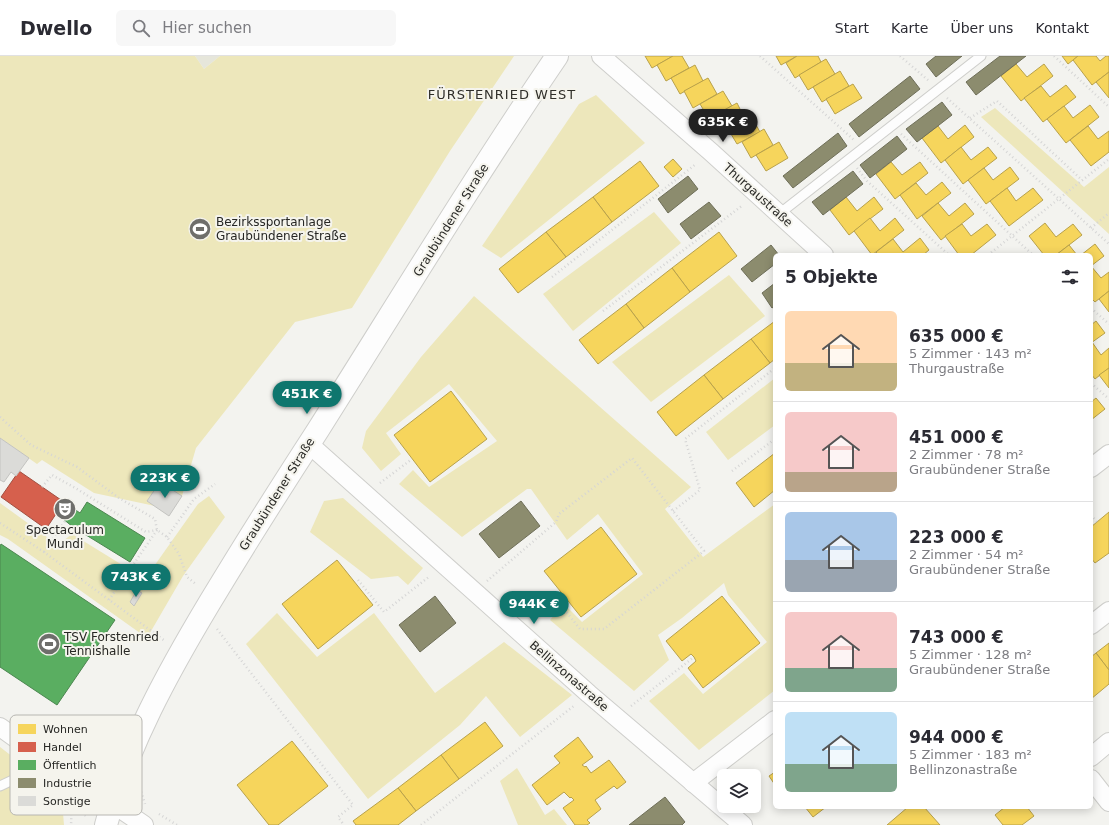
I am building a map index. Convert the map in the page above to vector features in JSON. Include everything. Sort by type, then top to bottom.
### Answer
[{"type":"street","name":"Graubündener Straße","points":[[142,729],[179,655],[225,577],[464,199],[557,56]]},
{"type":"street","name":"Thurgaustraße","points":[[601,56],[711,152],[822,253]]},
{"type":"street","name":"Bellinzonastraße","points":[[309,444],[589,694],[743,825]]},
{"type":"street","points":[[1093,466],[1109,454]]},
{"type":"street","points":[[1093,623],[1109,611]]},
{"type":"street","points":[[693,783],[773,722]]},
{"type":"street","points":[[0,727],[10,734]]},
{"type":"street","points":[[1093,754],[1109,742]]},
{"type":"street","points":[[1093,782],[1109,802]]},
{"type":"street","name":"Graubündener Straße","points":[[106,825],[109,815]]},
{"type":"street","points":[[129,815],[144,825]]},
{"type":"lane","points":[[779,214],[981,56]]},
{"type":"lane","points":[[0,786],[10,781]]},
{"type":"path","points":[[760,56],[863,148]]},
{"type":"path","points":[[900,56],[1109,244]]},
{"type":"path","points":[[1054,56],[1109,107]]},
{"type":"path","points":[[970,118],[997,101],[1082,180]]},
{"type":"path","points":[[892,126],[1031,253]]},
{"type":"path","points":[[552,277],[711,152]]},
{"type":"path","points":[[850,158],[867,181],[947,253]]},
{"type":"path","points":[[991,253],[1109,159]]},
{"type":"path","points":[[603,311],[758,194]]},
{"type":"path","points":[[1091,228],[1109,213]]},
{"type":"path","points":[[1093,310],[1109,324]]},
{"type":"path","points":[[673,510],[700,490],[685,439],[773,370]]},
{"type":"path","points":[[1093,385],[1109,399]]},
{"type":"path","points":[[0,417],[31,445],[77,467],[119,498],[155,519],[157,530],[167,537],[179,554],[187,577],[199,586]]},
{"type":"path","points":[[732,471],[773,440]]},
{"type":"path","points":[[475,592],[556,522],[559,514],[632,458],[704,551],[604,629],[580,629],[556,599],[516,629]]},
{"type":"path","points":[[365,494],[412,459]]},
{"type":"path","points":[[42,487],[52,475],[146,532],[157,530]]},
{"type":"path","points":[[167,537],[194,499],[215,484]]},
{"type":"path","points":[[1093,517],[1097,522]]},
{"type":"path","points":[[44,552],[65,521]]},
{"type":"path","points":[[0,523],[44,552],[166,641]]},
{"type":"path","points":[[109,600],[157,530]]},
{"type":"path","points":[[358,580],[384,612],[444,564]]},
{"type":"path","points":[[213,634],[216,627],[353,805],[338,817],[344,825]]},
{"type":"path","points":[[617,718],[694,657]]},
{"type":"path","points":[[421,825],[589,694]]},
{"type":"path","points":[[142,794],[146,805],[151,808]]},
{"type":"path","points":[[156,812],[177,825]]},
{"type":"path","points":[[71,825],[72,815]]},
{"type":"shaded area","name":"Bezirkssportanlage Graubündener Straße","points":[[0,56],[195,56],[204,69],[220,56],[514,56],[450,151],[352,308],[295,322],[196,448],[182,496],[160,482],[147,501],[155,506],[94,493],[42,460],[37,464],[0,438]]},
{"type":"shaded area","points":[[195,56],[220,56],[204,69]]},
{"type":"shaded area","points":[[596,95],[645,143],[501,258],[482,246],[579,104]]},
{"type":"shaded area","points":[[995,108],[1084,187],[1109,167],[1109,234],[981,117]]},
{"type":"shaded area","points":[[654,212],[681,243],[573,331],[543,294]]},
{"type":"shaded area","points":[[729,275],[765,316],[651,402],[612,362]]},
{"type":"shaded area","points":[[474,296],[691,487],[665,509],[703,557],[773,505],[773,692],[699,750],[649,701],[684,673],[703,694],[767,642],[728,595],[724,583],[682,618],[658,635],[669,660],[634,691],[550,620],[564,604],[582,622],[643,574],[598,514],[567,540],[531,489],[527,489],[462,537],[399,484],[413,470],[429,487],[497,441],[449,384],[386,433],[401,454],[381,471],[362,448],[366,431],[421,357]]},
{"type":"shaded area","points":[[773,380],[773,426],[728,460],[706,432]]},
{"type":"shaded area","points":[[209,496],[225,517],[183,576],[147,638],[8,539],[0,535],[0,503],[58,545],[72,534],[145,579],[198,504]]},
{"type":"shaded area","points":[[343,498],[423,568],[408,585],[398,576],[371,579],[310,532],[324,501]]},
{"type":"shaded area","points":[[277,613],[317,657],[374,613],[435,693],[504,642],[572,695],[520,737],[486,696],[460,725],[368,799],[246,644]]},
{"type":"shaded area","points":[[0,747],[10,755],[10,815],[63,815],[64,825],[0,825]]},
{"type":"shaded area","points":[[517,768],[545,815],[554,809],[567,825],[518,825],[500,781]]},
{"type":"building: Wohnen","points":[[645,56],[673,56],[652,68]]},
{"type":"building: Wohnen","points":[[673,56],[682,56],[689,68],[666,81],[657,65]]},
{"type":"building: Wohnen","points":[[776,56],[797,56],[781,65]]},
{"type":"building: Wohnen","points":[[797,56],[818,56],[821,62],[795,78],[786,63]]},
{"type":"building: Wohnen","points":[[1062,56],[1078,56],[1068,64]]},
{"type":"building: Wohnen","points":[[1078,56],[1096,56],[1100,61],[1106,56],[1109,56],[1109,72],[1092,85],[1073,60]]},
{"type":"building: Wohnen","points":[[826,59],[835,74],[808,90],[799,75]]},
{"type":"building: Wohnen","points":[[1016,64],[1027,77],[1044,64],[1053,76],[1021,101],[1001,76]]},
{"type":"building: Wohnen","points":[[695,65],[703,81],[680,94],[671,78]]},
{"type":"building: Wohnen","points":[[840,71],[849,86],[822,102],[813,87]]},
{"type":"building: Wohnen","points":[[1109,72],[1109,98],[1096,82]]},
{"type":"building: Wohnen","points":[[708,78],[717,94],[693,108],[684,91]]},
{"type":"building: Wohnen","points":[[853,84],[862,98],[835,114],[826,99]]},
{"type":"building: Wohnen","points":[[1066,85],[1076,97],[1043,122],[1024,98],[1041,86],[1050,97]]},
{"type":"building: Wohnen","points":[[723,91],[732,106],[709,119],[700,104]]},
{"type":"building: Wohnen","points":[[737,103],[745,119],[722,132],[713,116]]},
{"type":"building: Wohnen","points":[[1090,105],[1099,117],[1066,143],[1047,119],[1064,106],[1073,118]]},
{"type":"building: Wohnen","points":[[751,116],[760,132],[737,144],[728,129]]},
{"type":"building: Wohnen","points":[[965,125],[974,137],[941,163],[922,138],[938,126],[948,139]]},
{"type":"building: Wohnen","points":[[1088,126],[1098,139],[1109,131],[1109,152],[1091,166],[1070,140]]},
{"type":"building: Wohnen","points":[[764,129],[773,145],[751,158],[742,142]]},
{"type":"building: Wohnen","points":[[779,142],[788,158],[766,171],[756,155]]},
{"type":"building: Wohnen","points":[[961,147],[971,160],[988,147],[997,158],[963,184],[945,160]]},
{"type":"building: Wohnen","points":[[673,159],[682,169],[673,177],[664,167]]},
{"type":"building: Wohnen","points":[[640,161],[659,186],[612,222],[593,197]]},
{"type":"building: Wohnen","points":[[891,162],[902,175],[920,162],[928,173],[895,199],[876,174]]},
{"type":"building: Wohnen","points":[[1010,167],[1019,179],[986,204],[968,180],[984,168],[993,180]]},
{"type":"building: Wohnen","points":[[942,182],[951,193],[917,219],[900,195],[916,183],[926,195]]},
{"type":"building: Wohnen","points":[[1007,188],[1016,201],[1033,188],[1043,200],[1009,226],[990,201]]},
{"type":"building: Wohnen","points":[[593,197],[612,222],[566,257],[546,232]]},
{"type":"building: Wohnen","points":[[846,197],[857,211],[874,197],[883,209],[849,235],[830,210]]},
{"type":"building: Wohnen","points":[[938,203],[949,216],[965,203],[974,214],[941,240],[922,216]]},
{"type":"building: Wohnen","points":[[870,218],[880,231],[895,218],[904,230],[875,253],[870,253],[854,231]]},
{"type":"building: Wohnen","points":[[1045,223],[1056,237],[1073,224],[1082,235],[1059,253],[1042,253],[1029,236]]},
{"type":"building: Wohnen","points":[[962,224],[971,236],[987,224],[996,235],[974,253],[958,253],[945,236]]},
{"type":"building: Wohnen","points":[[546,232],[566,257],[518,293],[499,269]]},
{"type":"building: Wohnen","points":[[719,232],[737,256],[690,292],[672,268]]},
{"type":"building: Wohnen","points":[[920,238],[929,250],[925,253],[876,252],[893,239],[903,252]]},
{"type":"building: Wohnen","points":[[1095,244],[1104,256],[1093,264],[1093,253],[1084,253]]},
{"type":"building: Wohnen","points":[[1069,245],[1075,253],[1059,253]]},
{"type":"building: Wohnen","points":[[672,268],[690,292],[644,328],[626,304]]},
{"type":"building: Wohnen","points":[[1093,268],[1101,278],[1109,272],[1109,291],[1095,302],[1093,300]]},
{"type":"building: Wohnen","points":[[1109,291],[1109,312],[1099,299]]},
{"type":"building: Wohnen","points":[[626,304],[644,328],[598,364],[579,340]]},
{"type":"building: Wohnen","points":[[1096,321],[1105,333],[1093,342],[1093,323]]},
{"type":"building: Wohnen","points":[[773,322],[773,361],[770,363],[751,339]]},
{"type":"building: Wohnen","points":[[751,339],[770,363],[723,399],[704,375]]},
{"type":"building: Wohnen","points":[[1093,343],[1101,355],[1109,348],[1109,368],[1095,379],[1093,376]]},
{"type":"building: Wohnen","points":[[1109,368],[1109,388],[1099,375]]},
{"type":"building: Wohnen","points":[[704,375],[723,399],[676,436],[657,412]]},
{"type":"building: Wohnen","points":[[451,391],[487,439],[430,482],[394,435]]},
{"type":"building: Wohnen","points":[[1096,398],[1105,409],[1093,418],[1093,400]]},
{"type":"building: Wohnen","points":[[773,455],[773,492],[754,507],[736,483]]},
{"type":"building: Wohnen","points":[[1109,512],[1109,553],[1095,563],[1093,560],[1093,525]]},
{"type":"building: Wohnen","points":[[601,527],[637,574],[581,617],[544,571]]},
{"type":"building: Wohnen","points":[[337,560],[373,605],[318,649],[282,604]]},
{"type":"building: Wohnen","points":[[722,596],[760,643],[703,688],[688,668],[696,661],[694,657],[691,654],[682,661],[666,641]]},
{"type":"building: Wohnen","points":[[1109,643],[1109,670],[1096,653]]},
{"type":"building: Wohnen","points":[[1096,653],[1109,670],[1109,684],[1093,697],[1093,655]]},
{"type":"building: Wohnen","points":[[485,722],[503,746],[459,779],[441,755]]},
{"type":"building: Wohnen","points":[[578,737],[593,757],[582,765],[585,767],[586,766],[591,773],[609,760],[626,782],[617,789],[614,786],[595,800],[601,809],[587,820],[590,823],[587,825],[575,825],[563,808],[574,800],[571,797],[570,798],[564,792],[547,805],[532,785],[560,763],[554,756]]},
{"type":"building: Wohnen","points":[[292,741],[328,786],[278,825],[269,825],[237,785]]},
{"type":"building: Wohnen","points":[[441,755],[459,779],[416,811],[398,788]]},
{"type":"building: Wohnen","points":[[773,773],[773,782],[769,776]]},
{"type":"building: Wohnen","points":[[398,788],[416,811],[398,825],[356,825],[353,821]]},
{"type":"building: Wohnen","points":[[807,809],[823,809],[813,817]]},
{"type":"building: Wohnen","points":[[906,809],[926,809],[940,825],[887,825]]},
{"type":"building: Wohnen","points":[[1002,809],[1029,809],[1034,816],[1022,825],[1003,825],[995,815]]},
{"type":"building: Handel","points":[[19,471],[64,502],[46,529],[1,497]]},
{"type":"building: Öffentlich","points":[[64,502],[80,513],[87,502],[145,538],[130,562],[73,527],[57,514]]},
{"type":"building: Öffentlich","name":"TSV Forstenried Tennishalle","points":[[1,544],[115,620],[57,705],[0,667]]},
{"type":"building: Industrie","points":[[936,56],[962,56],[936,77],[926,64]]},
{"type":"building: Industrie","points":[[1000,56],[1026,56],[976,95],[966,82]]},
{"type":"building: Industrie","points":[[910,76],[920,89],[859,137],[849,124]]},
{"type":"building: Industrie","points":[[942,102],[952,115],[917,142],[906,129]]},
{"type":"building: Industrie","points":[[838,133],[847,146],[793,188],[783,176]]},
{"type":"building: Industrie","points":[[897,136],[907,149],[870,178],[860,165]]},
{"type":"building: Industrie","points":[[853,171],[863,184],[823,215],[812,202]]},
{"type":"building: Industrie","points":[[688,176],[698,189],[668,213],[658,199]]},
{"type":"building: Industrie","points":[[709,202],[721,216],[691,239],[680,224]]},
{"type":"building: Industrie","points":[[771,245],[777,253],[773,253],[773,266],[752,282],[741,269]]},
{"type":"building: Industrie","points":[[773,285],[773,307],[772,308],[762,293]]},
{"type":"building: Industrie","points":[[521,501],[540,526],[499,558],[479,534]]},
{"type":"building: Industrie","points":[[435,596],[456,623],[420,652],[399,625]]},
{"type":"building: Industrie","points":[[665,797],[685,822],[682,825],[629,825]]},
{"type":"building: Sonstige","points":[[0,438],[29,458],[16,476],[11,472],[4,482],[0,480]]},
{"type":"building: Sonstige","points":[[160,482],[182,496],[169,516],[147,501]]},
{"type":"building: Sonstige","points":[[137,590],[142,593],[134,606],[130,602]]},
{"type":"place","name":"Bezirkssportanlage Graubündener Straße","points":[[200,229]]},
{"type":"place","name":"Spectaculum Mundi","points":[[65,509]]},
{"type":"place","name":"TSV Forstenried Tennishalle","points":[[49,644]]},
{"type":"district","name":"FÜRSTENRIED WEST","points":[[502,94]]}]
